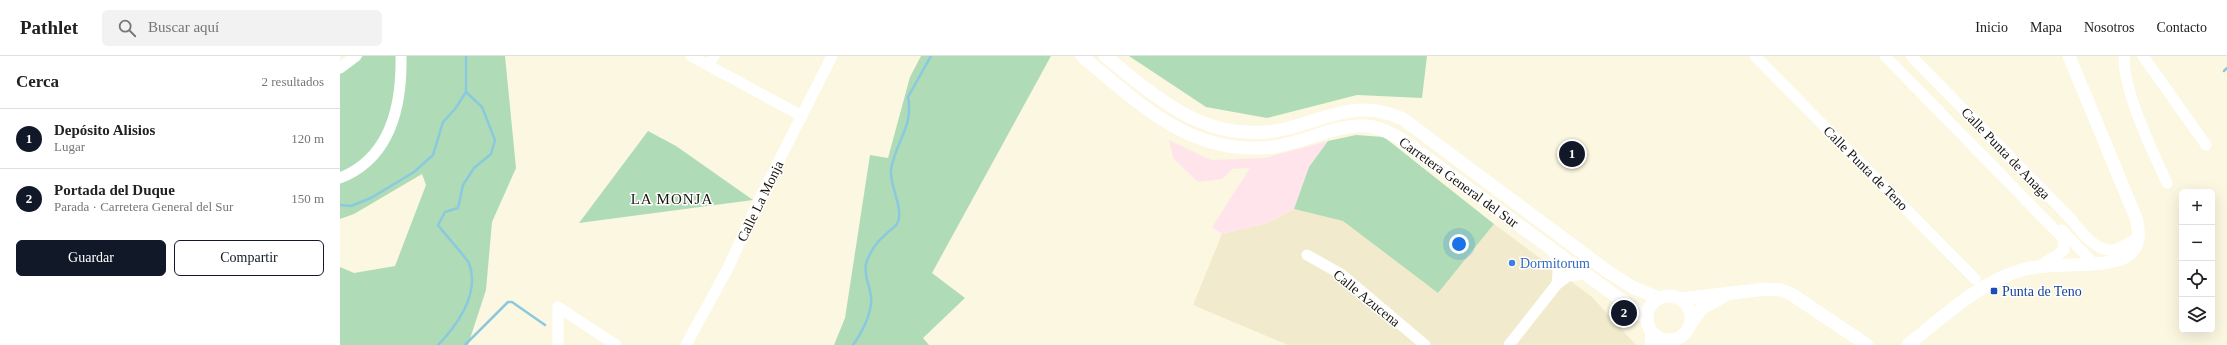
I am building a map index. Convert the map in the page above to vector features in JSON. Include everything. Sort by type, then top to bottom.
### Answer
[{"type":"main road","name":"Carretera General del Sur","points":[[1082,56],[1165,123],[1189,135],[1215,143],[1245,148],[1273,147],[1303,140],[1344,127],[1368,126],[1383,130],[1402,139],[1646,318]]},
{"type":"main road","name":"Carretera General del Sur","points":[[1105,56],[1167,106],[1185,116],[1207,125],[1236,131],[1259,132],[1288,128],[1348,110],[1389,112],[1403,119],[1606,271],[1634,288],[1659,298]]},
{"type":"main road","points":[[1908,345],[1967,299],[2003,277],[2043,265],[2107,263],[2121,260],[2134,249],[2138,238],[2139,228],[2136,218],[2069,56]]},
{"type":"main road","points":[[1680,299],[1725,295],[1766,289],[1781,290],[1791,294],[1867,345]]},
{"type":"main road","points":[[1688,334],[1690,313],[1685,302],[1670,296],[1659,298],[1649,308],[1646,318],[1651,331],[1665,342],[1688,334],[1702,308],[1725,295]]},
{"type":"street","points":[[340,68],[356,56]]},
{"type":"street","points":[[340,178],[350,174],[374,156],[388,138],[398,107],[402,83],[401,56]]},
{"type":"street","points":[[691,56],[713,64],[802,116]]},
{"type":"street","name":"Calle La Monja","points":[[686,345],[728,268],[832,56]]},
{"type":"street","name":"Calle Punta de Teno","points":[[1756,56],[1974,279]]},
{"type":"street","name":"Calle Punta de Anaga","points":[[1885,56],[2033,205],[2093,263]]},
{"type":"street","name":"Calle Punta de Anaga","points":[[1911,56],[2072,220],[2082,233],[2102,248],[2113,250],[2138,238]]},
{"type":"street","points":[[2124,56],[2125,75],[2130,92],[2149,143],[2167,183]]},
{"type":"street","points":[[2143,56],[2206,145]]},
{"type":"street","points":[[2043,265],[2050,257],[2059,255],[2064,250],[2063,238],[2059,230],[2069,230],[2072,220]]},
{"type":"street","points":[[1550,248],[1557,259],[1557,284]]},
{"type":"street","name":"Calle Azucena","points":[[1307,255],[1341,274],[1425,345]]},
{"type":"street","points":[[1510,345],[1557,284],[1568,276],[1585,274]]},
{"type":"street","points":[[1967,299],[1972,291],[1974,279],[1987,280],[2003,277]]},
{"type":"street","points":[[558,345],[558,307],[620,343]]},
{"type":"street","points":[[1650,345],[1651,331]]},
{"type":"shaded area","points":[[1169,140],[1211,160],[1264,158],[1328,141],[1309,167],[1294,209],[1268,223],[1222,234],[1212,227],[1250,168],[1232,169],[1222,179],[1198,182],[1173,158]]},
{"type":"shaded area","points":[[1294,209],[1343,221],[1438,293],[1494,224],[1592,297],[1636,345],[1288,345],[1193,305],[1222,234],[1268,223]]},
{"type":"green space","points":[[363,56],[505,56],[516,168],[492,222],[486,290],[468,345],[340,345],[340,267],[354,273],[395,266],[426,185],[422,174],[354,214],[340,219],[340,74]]},
{"type":"green space","points":[[921,56],[1051,56],[932,273],[965,298],[923,338],[929,345],[834,345],[845,318],[870,155],[888,158],[910,77]]},
{"type":"green space","points":[[1129,56],[1427,56],[1422,98],[1357,95],[1267,118],[1206,107]]},
{"type":"green space","points":[[648,131],[676,146],[753,200],[579,223]]},
{"type":"green space","points":[[1356,135],[1384,137],[1494,224],[1438,293],[1343,221],[1294,209],[1309,167],[1328,141]]},
{"type":"waterway","points":[[438,345],[446,337],[459,318],[465,307],[472,286],[472,274],[469,263],[438,225],[445,212],[458,208],[463,185],[474,168],[491,154],[495,140],[482,107],[466,92],[466,56]]},
{"type":"waterway","points":[[853,345],[865,325],[870,308],[871,293],[865,269],[867,260],[877,244],[897,224],[899,218],[891,170],[896,151],[906,126],[909,108],[908,97],[931,56]]},
{"type":"waterway","points":[[2224,71],[2227,68]]},
{"type":"waterway","points":[[340,205],[351,206],[371,198],[414,172],[433,155],[443,122],[455,109],[466,92]]},
{"type":"waterway","points":[[465,345],[508,302],[512,302],[545,325]]},
{"type":"place","name":"Depósito Alisios","points":[[1572,154]]},
{"type":"place","name":"Dormitorum","points":[[1512,263]]},
{"type":"place","name":"Punta de Teno","points":[[1994,291]]},
{"type":"place","name":"Portada del Duque","points":[[1624,313]]},
{"type":"district","name":"LA MONJA","points":[[672,199]]}]
